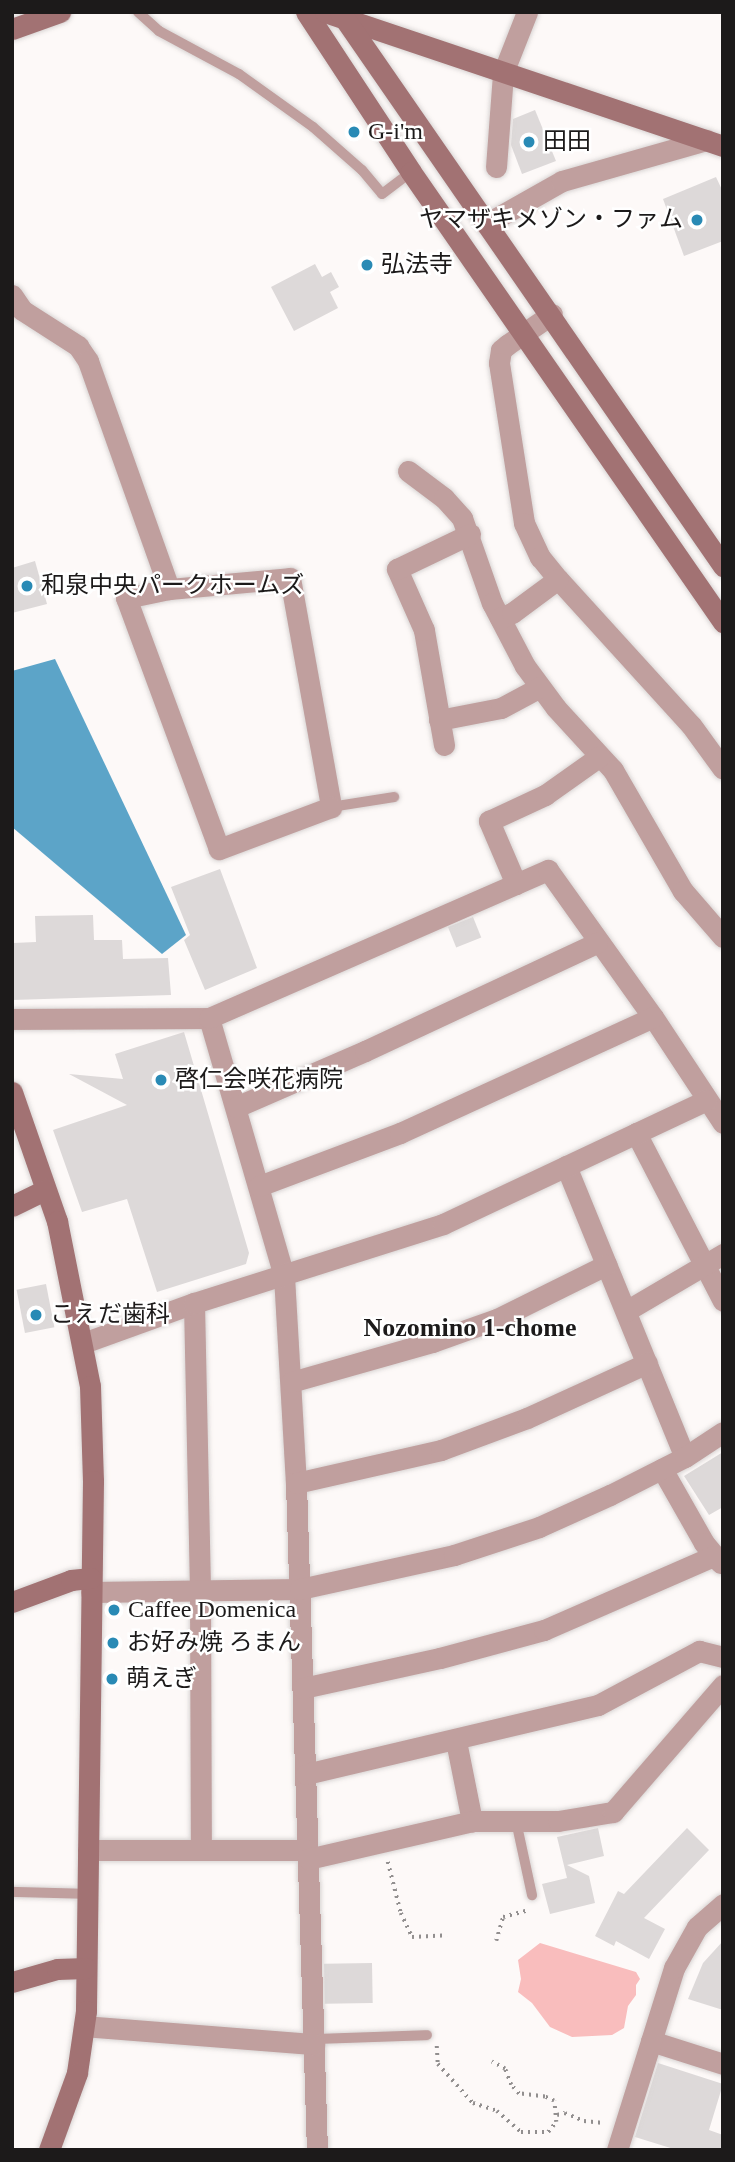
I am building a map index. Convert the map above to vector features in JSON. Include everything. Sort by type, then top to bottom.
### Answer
[{"type":"street","points":[[12,29],[60,12]]},
{"type":"street","points":[[306,12],[411,172],[723,622]]},
{"type":"street","points":[[496,167],[503,73],[527,12]]},
{"type":"street","points":[[336,14],[715,143]]},
{"type":"street","points":[[336,14],[552,314],[723,566]]},
{"type":"street","points":[[486,223],[562,181],[715,143]]},
{"type":"street","points":[[12,295],[22,310],[78,346],[89,361],[169,589]]},
{"type":"street","points":[[552,314],[501,350],[499,363],[524,523],[540,557],[691,725],[723,769]]},
{"type":"street","points":[[408,471],[444,498],[462,518],[500,618],[525,666],[631,797],[661,858],[683,891],[723,937]]},
{"type":"street","points":[[444,745],[424,630],[397,569],[470,534]]},
{"type":"street","points":[[290,578],[331,807],[219,849],[126,598],[169,589],[290,578]]},
{"type":"street","points":[[500,618],[512,613],[558,579]]},
{"type":"street","points":[[439,720],[501,708],[540,687]]},
{"type":"street","points":[[516,884],[489,821],[545,794],[600,756]]},
{"type":"street","points":[[12,1019],[209,1018],[548,870],[597,943],[653,1017],[723,1123]]},
{"type":"street","points":[[236,1107],[365,1051],[597,943]]},
{"type":"street","points":[[259,1186],[400,1133],[653,1017]]},
{"type":"street","points":[[209,1018],[284,1276],[296,1483],[317,2150]]},
{"type":"street","points":[[12,1091],[66,1254],[90,1387],[91,1585],[84,2026],[77,2073],[52,2149]]},
{"type":"street","points":[[83,1343],[194,1303],[443,1224],[706,1100]]},
{"type":"street","points":[[636,1133],[723,1301]]},
{"type":"street","points":[[566,1166],[685,1457]]},
{"type":"street","points":[[12,1206],[45,1190]]},
{"type":"street","points":[[625,1311],[723,1254]]},
{"type":"street","points":[[291,1382],[432,1342],[497,1319],[607,1265]]},
{"type":"street","points":[[194,1303],[200,1592],[201,1850]]},
{"type":"street","points":[[296,1483],[441,1450],[527,1418],[647,1363]]},
{"type":"street","points":[[12,1602],[71,1580],[91,1585],[200,1592],[300,1589],[496,1543],[610,1495],[685,1457],[723,1432]]},
{"type":"street","points":[[303,1688],[440,1658],[544,1630],[718,1560],[662,1469]]},
{"type":"street","points":[[306,1774],[456,1741],[598,1705],[699,1651],[723,1657]]},
{"type":"street","points":[[88,1850],[201,1850],[309,1855],[384,1843],[472,1821],[558,1821],[613,1812],[723,1685]]},
{"type":"street","points":[[456,1741],[472,1821]]},
{"type":"street","points":[[617,2150],[667,1987],[686,1944],[697,1927],[723,1904]]},
{"type":"street","points":[[12,1982],[57,1969],[86,1968]]},
{"type":"street","points":[[84,2026],[314,2042]]},
{"type":"street","points":[[651,2041],[723,2064]]},
{"type":"lane","points":[[138,12],[159,31],[239,74],[313,127],[362,170],[382,194],[411,172]]},
{"type":"lane","points":[[331,807],[394,797]]},
{"type":"lane","points":[[516,1821],[532,1895]]},
{"type":"lane","points":[[13,1892],[87,1894]]},
{"type":"lane","points":[[314,2042],[427,2035]]},
{"type":"path","points":[[384,1843],[401,1913],[412,1937],[447,1935]]},
{"type":"path","points":[[496,1941],[503,1917],[516,1911],[530,1911],[532,1895]]},
{"type":"path","points":[[427,2035],[435,2034],[438,2064],[452,2076],[473,2103],[497,2111],[528,2134],[548,2132],[557,2115],[554,2101],[545,2096],[519,2094],[511,2085],[505,2068],[492,2062]]},
{"type":"path","points":[[557,2115],[565,2113],[584,2121],[604,2123]]},
{"type":"shaded area","points":[[540,1943],[636,1972],[640,1979],[636,1985],[636,1995],[628,2006],[624,2028],[612,2035],[572,2037],[550,2027],[532,2003],[518,1992],[521,1979],[518,1960]]},
{"type":"water","points":[[55,659],[186,935],[162,954],[12,827],[12,671]]},
{"type":"building","name":"田田","points":[[535,110],[556,161],[522,174],[511,145],[513,119]]},
{"type":"building","name":"ヤマザキメゾン・ファム","points":[[716,177],[723,192],[723,241],[684,256],[663,199]]},
{"type":"building","points":[[315,264],[322,277],[331,272],[339,287],[330,292],[338,308],[294,331],[271,287]]},
{"type":"building","name":"和泉中央パークホームズ","points":[[35,561],[47,604],[12,613],[12,568]]},
{"type":"building","points":[[220,869],[257,968],[205,990],[184,940],[190,935],[171,887]]},
{"type":"building","points":[[93,915],[94,940],[122,940],[123,959],[168,958],[171,995],[12,1000],[13,943],[36,942],[35,916]]},
{"type":"building","points":[[473,917],[481,937],[456,948],[448,927]]},
{"type":"building","name":"啓仁会咲花病院","points":[[184,1032],[249,1253],[246,1264],[157,1292],[127,1199],[82,1212],[53,1130],[127,1105],[69,1074],[123,1079],[115,1054]]},
{"type":"building","name":"こえだ歯科","points":[[46,1284],[54,1327],[25,1333],[17,1290]]},
{"type":"building","points":[[723,1452],[723,1507],[709,1515],[684,1476]]},
{"type":"building","points":[[598,1828],[604,1856],[567,1865],[589,1876],[595,1903],[550,1914],[542,1884],[567,1878],[557,1837]]},
{"type":"building","points":[[687,1828],[709,1850],[644,1918],[665,1929],[649,1959],[616,1941],[614,1946],[595,1936],[618,1891],[624,1894]]},
{"type":"building","points":[[723,1941],[723,2010],[688,1999],[703,1963]]},
{"type":"building","points":[[372,1963],[373,2003],[325,2004],[324,1964]]},
{"type":"building","points":[[658,2063],[723,2084],[709,2130],[723,2135],[723,2150],[677,2150],[635,2137]]},
{"type":"place","name":"G-i'm","points":[[354,132]]},
{"type":"place","name":"田田","points":[[529,142]]},
{"type":"place","name":"ヤマザキメゾン・ファム","points":[[697,220]]},
{"type":"place","name":"弘法寺","points":[[367,265]]},
{"type":"place","name":"和泉中央パークホームズ","points":[[27,586]]},
{"type":"place","name":"啓仁会咲花病院","points":[[161,1080]]},
{"type":"place","name":"こえだ歯科","points":[[36,1315]]},
{"type":"place","name":"Caffee Domenica","points":[[114,1610]]},
{"type":"place","name":"お好み焼 ろまん","points":[[113,1643]]},
{"type":"place","name":"萌えぎ","points":[[112,1679]]},
{"type":"district","name":"Nozomino 1-chome","points":[[470,1328]]}]
